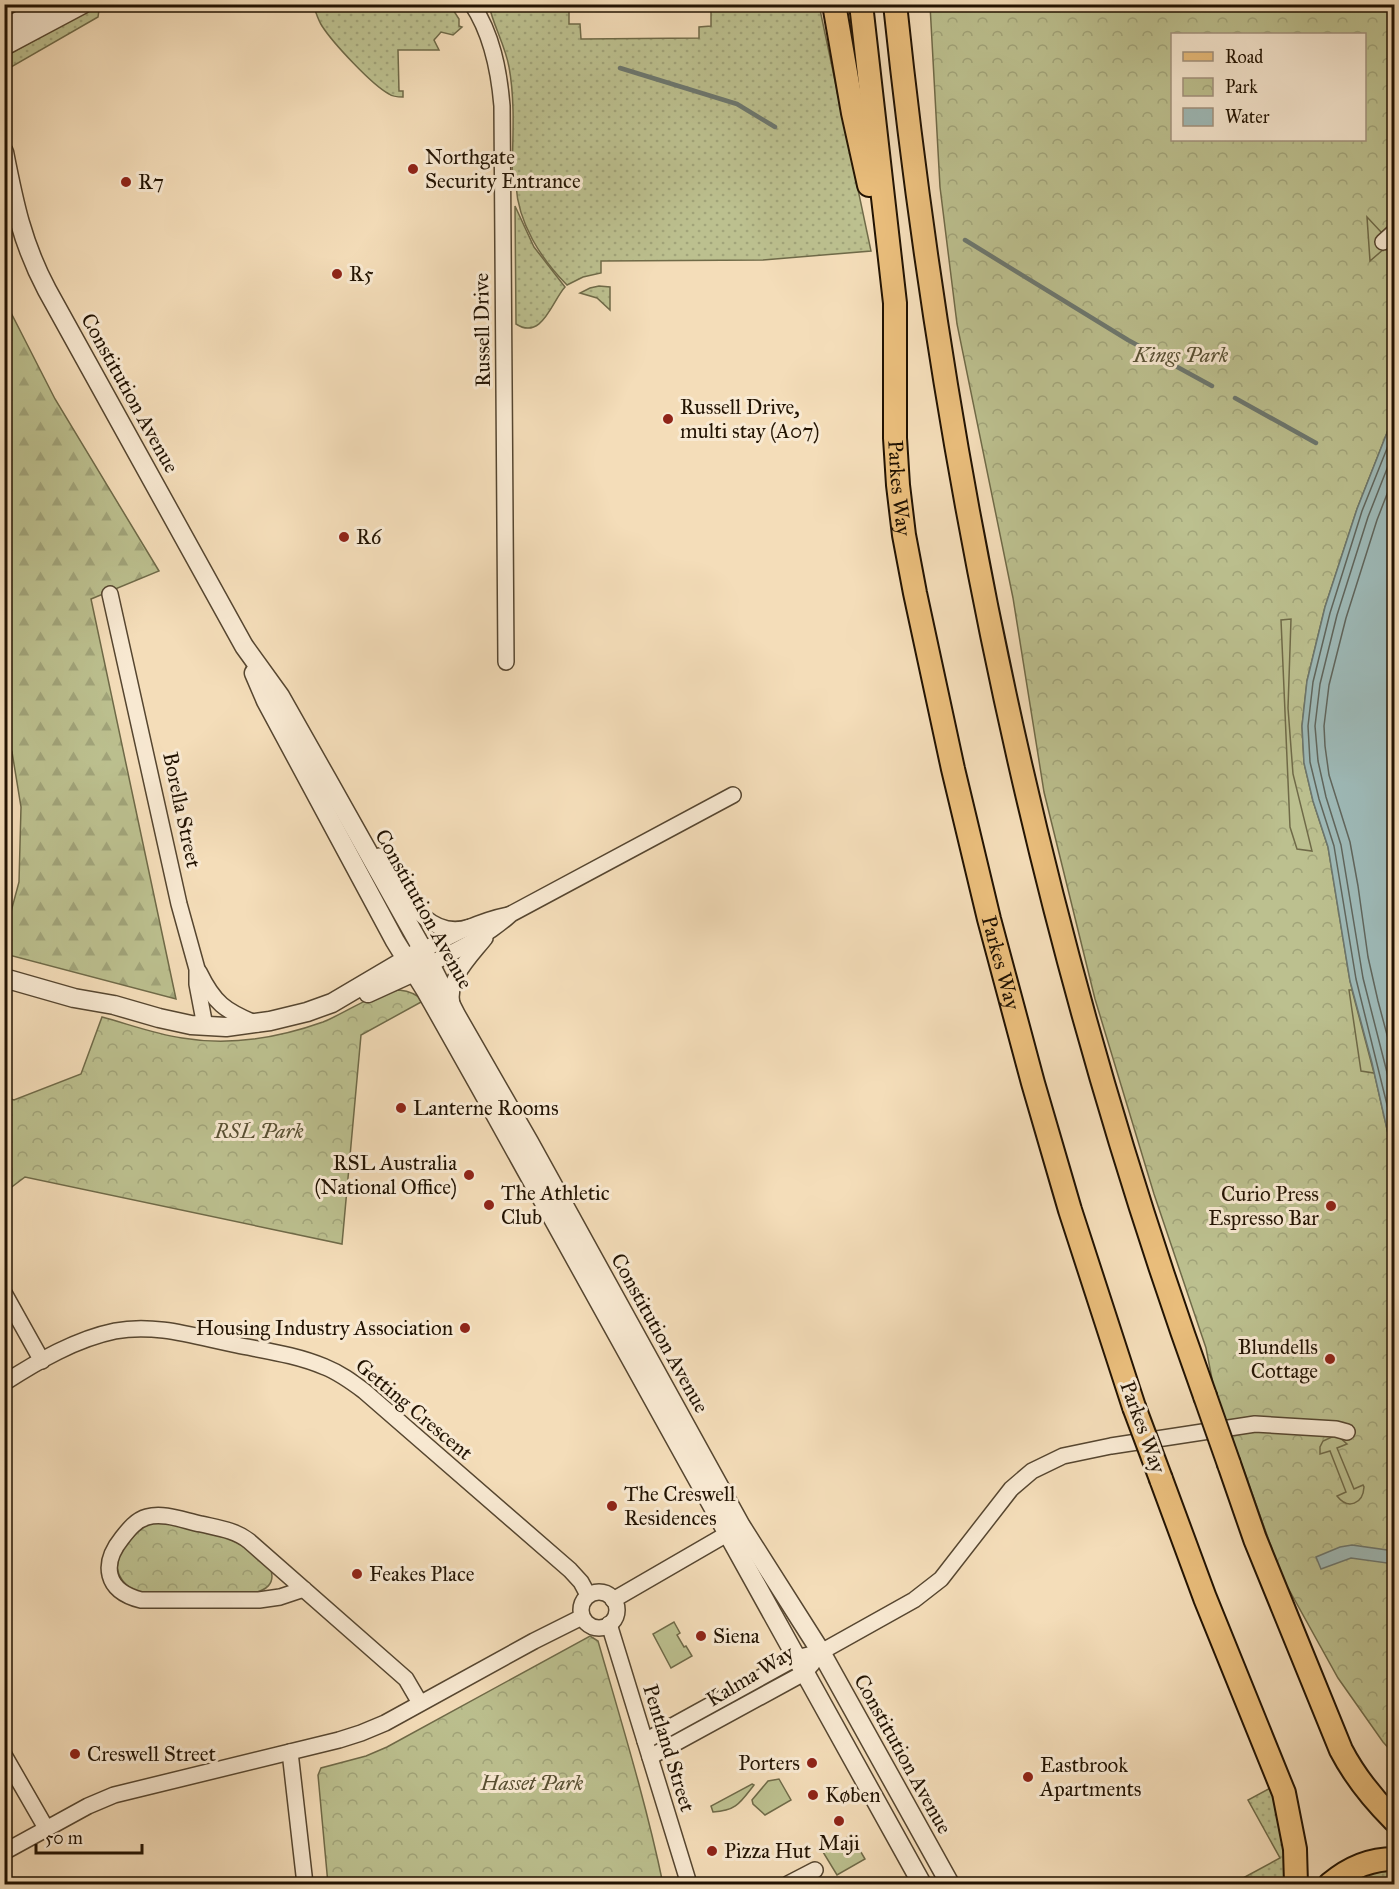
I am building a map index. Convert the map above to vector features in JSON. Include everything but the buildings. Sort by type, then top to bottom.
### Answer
[{"type":"main road","points":[[834,4],[856,132],[889,258]]},
{"type":"main road","name":"Parkes Way","points":[[861,4],[895,303],[894,408],[898,486],[904,535],[926,650],[986,908],[1032,1083],[1070,1210],[1134,1407],[1205,1598],[1284,1793],[1295,1849],[1296,1884]]},
{"type":"main road","points":[[895,4],[906,110],[929,283],[950,413],[984,596],[1030,809],[1072,972],[1121,1143],[1175,1313],[1255,1539],[1341,1750],[1374,1799],[1395,1820]]},
{"type":"main road","points":[[906,4],[906,110]]},
{"type":"main road","points":[[1359,1779],[1395,1810]]},
{"type":"main road","points":[[1330,1884],[1360,1865],[1383,1859],[1395,1859]]},
{"type":"street","points":[[4,29],[42,14],[83,4]]},
{"type":"street","name":"Russell Drive","points":[[472,4],[484,26],[493,51],[498,70],[502,106],[506,662]]},
{"type":"street","points":[[4,46],[42,14]]},
{"type":"street","name":"Constitution Avenue","points":[[4,152],[18,219],[39,275],[244,646],[280,696],[363,843],[479,1085],[553,1201],[741,1526],[821,1652],[950,1884]]},
{"type":"street","name":"Borella Street","points":[[110,594],[179,904],[197,969],[196,984],[206,1031]]},
{"type":"street","name":"Constitution Avenue","points":[[244,646],[266,701],[418,961],[456,1015],[727,1534],[922,1884]]},
{"type":"street","points":[[206,1031],[257,1024],[296,1015],[332,1003],[418,961],[468,945],[511,914],[733,795]]},
{"type":"street","points":[[363,843],[381,858],[407,899],[418,911],[430,922],[444,929],[460,930],[492,918],[511,914]]},
{"type":"street","points":[[4,978],[206,1031],[254,1033],[308,1020],[342,1007],[470,927]]},
{"type":"street","points":[[456,1015],[450,997],[452,984],[467,960],[493,929]]},
{"type":"street","points":[[197,969],[221,1006],[257,1024]]},
{"type":"street","points":[[4,1293],[42,1361]]},
{"type":"street","name":"Getting Crescent","points":[[4,1383],[76,1343],[132,1329],[150,1328],[168,1331],[310,1361],[345,1377],[364,1391],[570,1570],[581,1582],[588,1595]]},
{"type":"street","points":[[821,1652],[914,1600],[941,1579],[1011,1489],[1032,1471],[1063,1456],[1110,1446],[1255,1424],[1336,1429],[1347,1432]]},
{"type":"street","points":[[304,1589],[280,1597],[260,1600],[141,1600],[117,1587],[109,1572],[109,1560],[115,1547],[136,1523],[150,1516],[164,1516],[238,1534],[304,1589],[406,1679],[420,1703]]},
{"type":"street","points":[[613,1600],[727,1534]]},
{"type":"street","points":[[599,1592],[610,1596],[613,1600],[617,1610],[616,1616],[609,1624],[600,1628],[585,1622],[581,1613],[582,1603],[588,1595],[599,1592]]},
{"type":"street","points":[[4,1852],[88,1806],[119,1794],[366,1731],[582,1617]]},
{"type":"street","name":"Pentland Street","points":[[609,1624],[689,1884]]},
{"type":"street","name":"Kalma Way","points":[[650,1757],[821,1652]]},
{"type":"street","name":"Kalma Way","points":[[645,1741],[800,1665]]},
{"type":"street","points":[[290,1752],[305,1884]]},
{"type":"street","points":[[4,1755],[46,1828]]},
{"type":"street","points":[[788,1884],[815,1870]]},
{"type":"green space","points":[[313,5],[450,5],[459,19],[459,26],[462,27],[453,35],[441,32],[434,40],[439,50],[398,50],[399,91],[403,91],[403,97],[396,97],[373,82],[344,53],[322,26]]},
{"type":"green space","points":[[489,5],[569,5],[569,24],[580,24],[581,39],[699,38],[699,27],[711,26],[711,5],[819,5],[871,251],[763,260],[601,261],[601,273],[583,277],[567,285],[548,264],[532,240],[521,213],[516,185],[512,185],[511,81],[507,59]]},
{"type":"green space","name":"Kings Park","points":[[930,5],[1394,5],[1394,415],[1357,509],[1325,607],[1307,681],[1302,726],[1304,763],[1328,847],[1350,981],[1394,1160],[1394,1754],[1338,1678],[1282,1577],[1213,1384],[1206,1348],[1154,1194],[1095,999],[1044,792],[1013,598],[957,324],[940,187]]},
{"type":"green space","points":[[97,6],[98,17],[6,70],[4,57]]},
{"type":"green space","points":[[515,206],[534,247],[565,287],[540,323],[525,328],[516,324]]},
{"type":"green space","points":[[1367,217],[1382,233],[1385,248],[1370,261]]},
{"type":"green space","points":[[599,286],[610,287],[610,310],[597,298],[580,293]]},
{"type":"green space","points":[[4,299],[55,399],[159,571],[91,599],[176,999],[5,954],[5,934],[19,882],[21,807],[12,752],[4,733]]},
{"type":"green space","points":[[1291,619],[1288,708],[1293,774],[1312,851],[1297,849],[1290,827],[1281,620]]},
{"type":"green space","name":"RSL Park","points":[[399,990],[412,993],[423,1001],[361,1035],[342,1244],[25,1177],[5,1192],[5,1097],[14,1100],[81,1074],[102,1017],[172,1036],[235,1041],[306,1028],[379,995]]},
{"type":"green space","points":[[1349,990],[1352,990],[1374,1073],[1361,1071]]},
{"type":"green space","points":[[1334,1436],[1347,1444],[1337,1448],[1354,1489],[1363,1485],[1364,1487],[1361,1498],[1354,1503],[1346,1503],[1337,1496],[1346,1492],[1330,1451],[1320,1454],[1323,1441]]},
{"type":"green space","points":[[160,1522],[206,1531],[247,1548],[271,1570],[271,1583],[254,1593],[135,1592],[122,1581],[119,1575],[117,1568],[120,1555],[123,1548],[139,1530]]},
{"type":"green space","points":[[674,1622],[680,1633],[677,1635],[692,1656],[671,1668],[653,1634]]},
{"type":"green space","name":"Hasset Park","points":[[590,1636],[598,1641],[641,1792],[663,1884],[328,1884],[318,1775],[321,1768],[366,1756],[387,1747]]},
{"type":"green space","points":[[779,1779],[791,1800],[765,1815],[753,1804],[752,1800],[768,1781]]},
{"type":"green space","points":[[754,1785],[737,1805],[727,1810],[713,1812],[711,1806]]},
{"type":"green space","points":[[1274,1786],[1284,1832],[1285,1884],[1232,1884],[1280,1858],[1248,1800]]},
{"type":"green space","points":[[851,1835],[865,1859],[837,1875],[823,1852]]},
{"type":"green space","points":[[1394,1864],[1394,1884],[1338,1884]]},
{"type":"water","points":[[1394,415],[1394,1160],[1350,981],[1328,847],[1304,763],[1302,726],[1307,681],[1325,607],[1357,509]]},
{"type":"water","points":[[1352,1545],[1394,1551],[1394,1564],[1351,1558],[1321,1569],[1316,1557],[1340,1547]]},
{"type":"waterway","points":[[620,68],[737,104],[775,127]]},
{"type":"waterway","points":[[965,240],[1128,340],[1212,386]]},
{"type":"waterway","points":[[1235,398],[1316,443]]},
{"type":"place","name":"Northgate Security Entrance","points":[[413,169]]},
{"type":"place","name":"R7","points":[[126,182]]},
{"type":"place","name":"R5","points":[[337,274]]},
{"type":"place","name":"Russell Drive, multi stay (A07)","points":[[668,419]]},
{"type":"place","name":"R6","points":[[344,537]]},
{"type":"place","name":"Lanterne Rooms","points":[[401,1108]]},
{"type":"place","name":"RSL Australia (National Office)","points":[[469,1175]]},
{"type":"place","name":"The Athletic Club","points":[[489,1205]]},
{"type":"place","name":"Curio Press Espresso Bar","points":[[1331,1206]]},
{"type":"place","name":"Housing Industry Association","points":[[465,1328]]},
{"type":"place","name":"Blundells Cottage","points":[[1330,1359]]},
{"type":"place","name":"The Creswell Residences","points":[[612,1506]]},
{"type":"place","name":"Feakes Place","points":[[357,1574]]},
{"type":"place","name":"Siena","points":[[701,1636]]},
{"type":"place","name":"Creswell Street","points":[[75,1754]]},
{"type":"place","name":"Porters","points":[[812,1763]]},
{"type":"place","name":"Eastbrook Apartments","points":[[1028,1777]]},
{"type":"place","name":"Køben","points":[[813,1795]]},
{"type":"place","name":"Maji","points":[[839,1821]]},
{"type":"place","name":"Pizza Hut","points":[[712,1851]]}]
